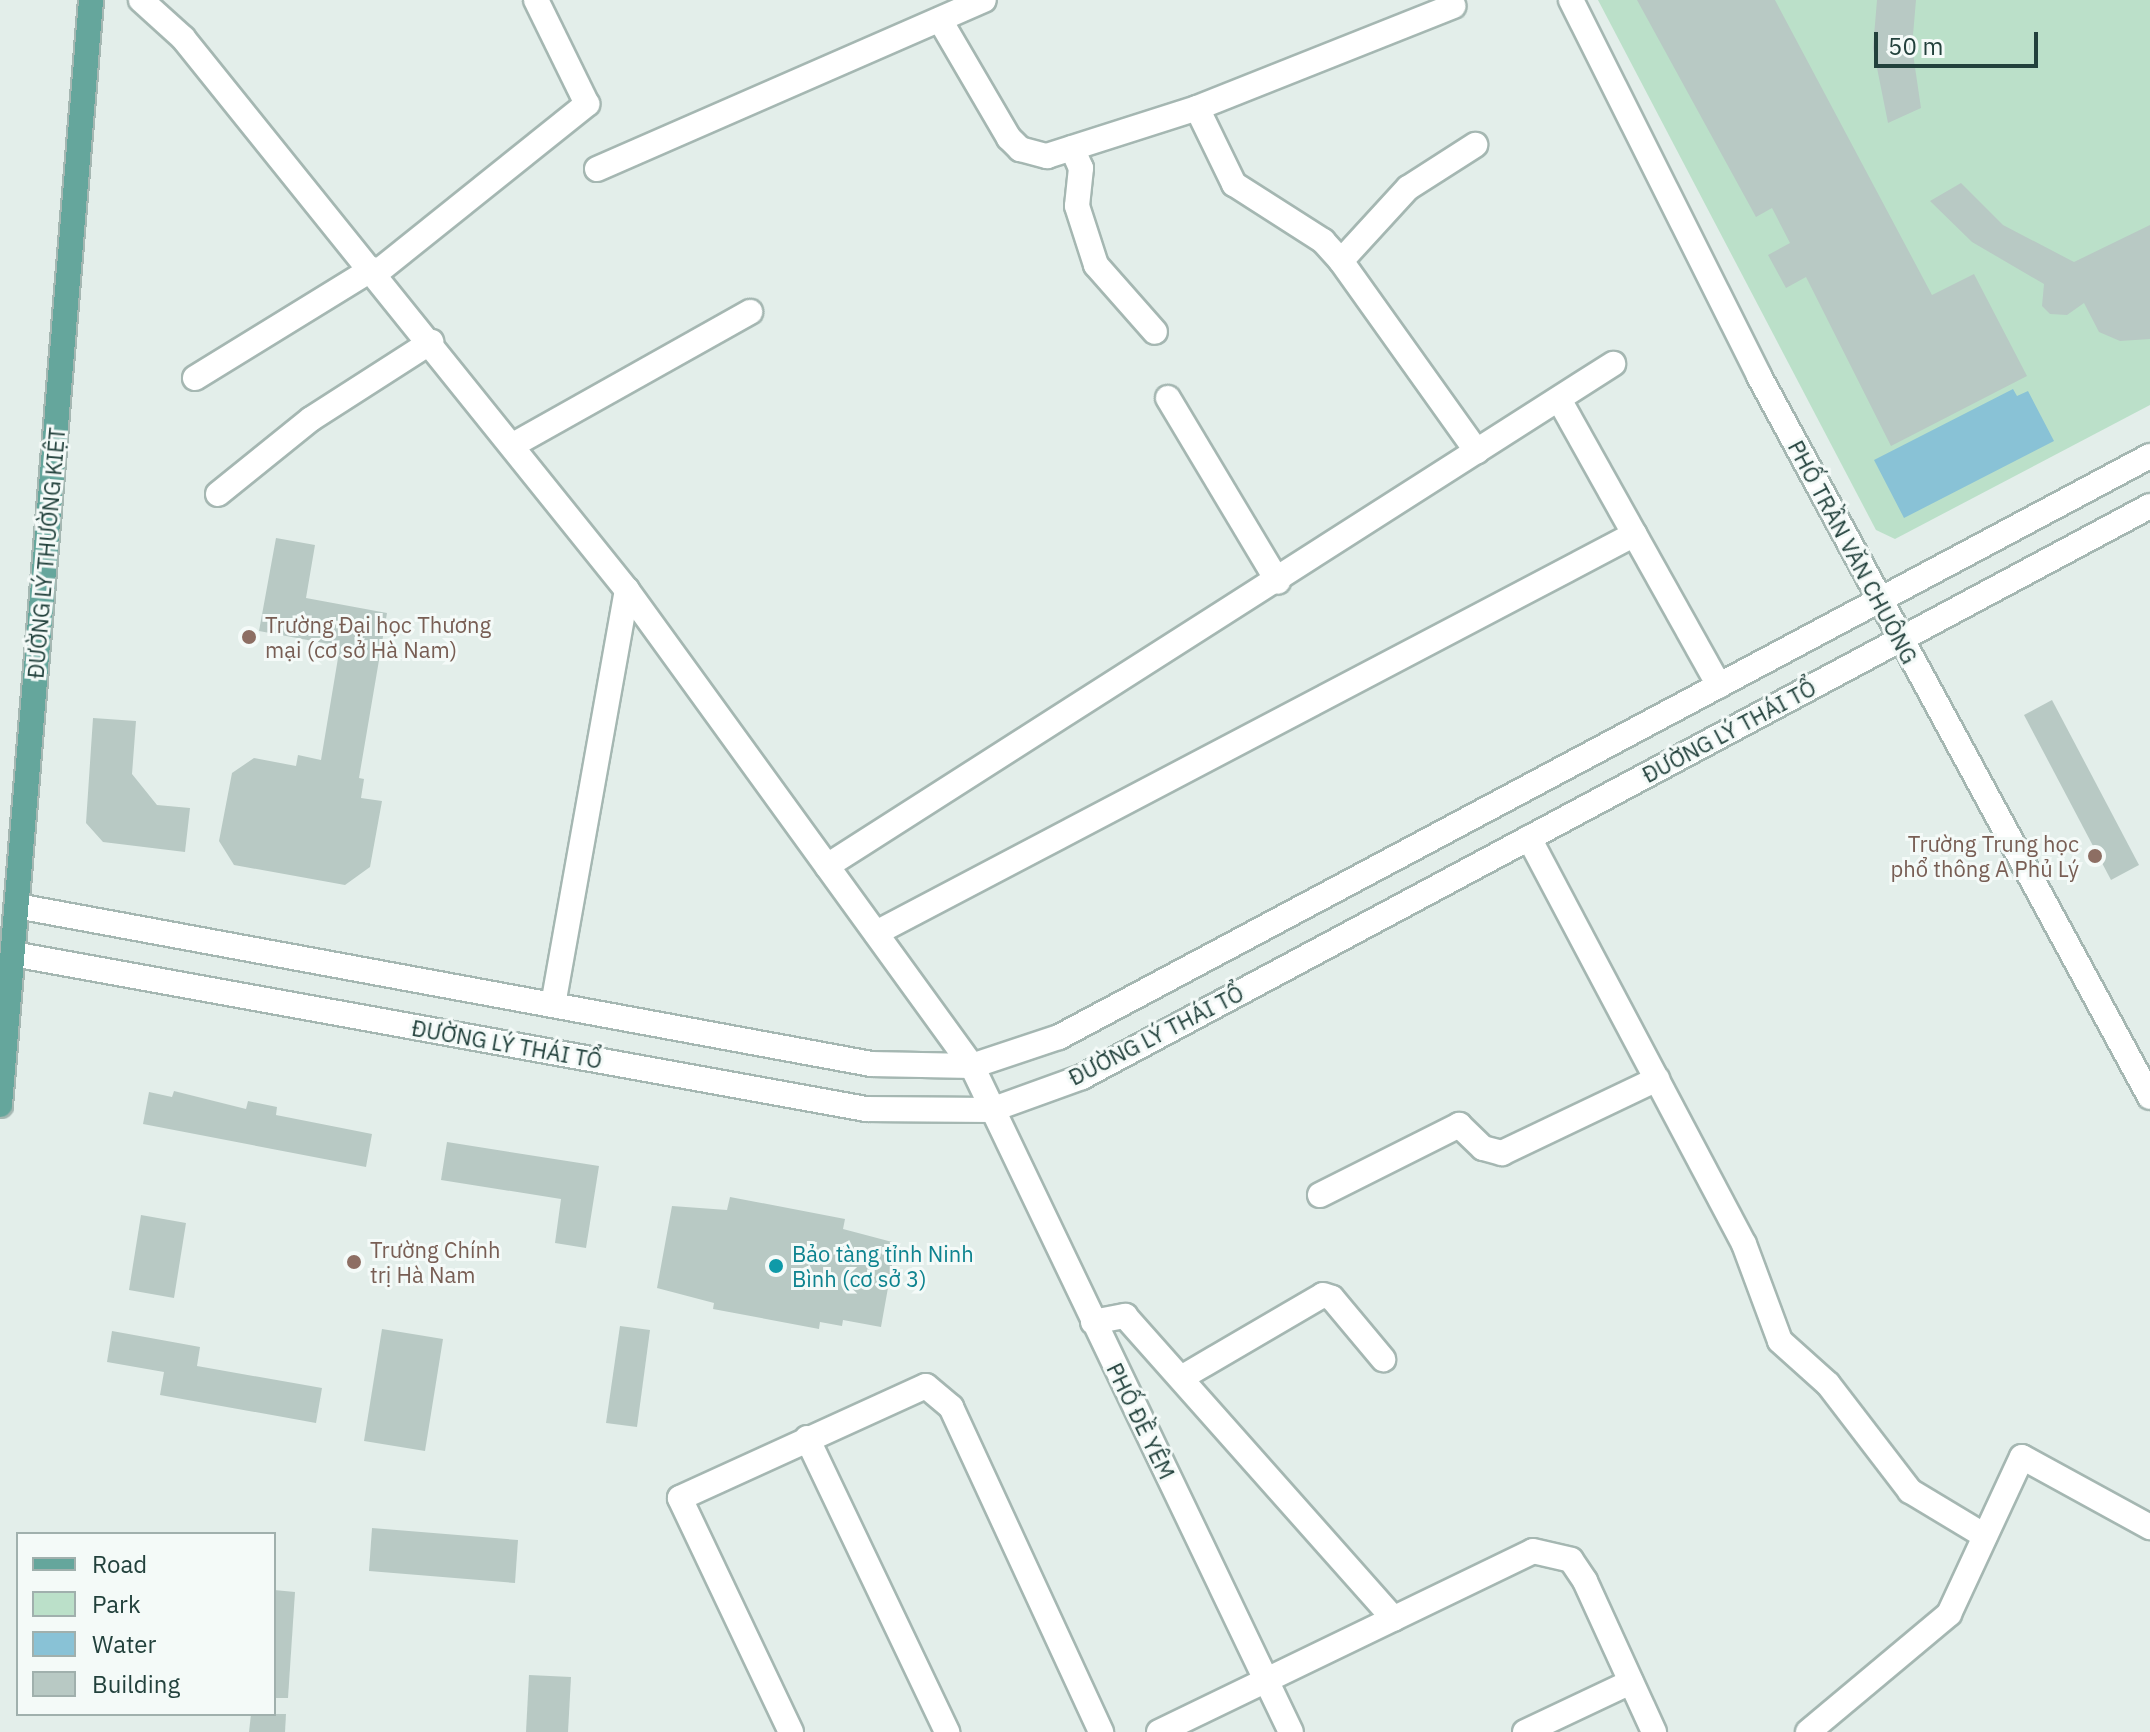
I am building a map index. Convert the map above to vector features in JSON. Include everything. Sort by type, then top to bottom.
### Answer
[{"type":"main road","name":"ĐƯỜNG LÝ THƯỜNG KIỆT","points":[[0,1105],[91,0]]},
{"type":"street","name":"PHỐ ĐỀ YÊM","points":[[141,0],[183,38],[374,271],[627,590],[972,1066],[1291,1732]]},
{"type":"street","points":[[195,378],[374,271],[587,104],[536,0]]},
{"type":"street","points":[[597,169],[984,0]]},
{"type":"street","name":"PHỐ TRẦN VĂN CHUÔNG","points":[[1571,0],[1900,640],[2150,1097]]},
{"type":"street","points":[[940,20],[1020,149],[1047,156],[1197,108],[1453,6]]},
{"type":"street","points":[[1197,108],[1234,184],[1323,241],[1341,261],[1477,452]]},
{"type":"street","points":[[1341,261],[1408,188],[1475,145]]},
{"type":"street","points":[[1072,148],[1081,168],[1077,206],[1096,265],[1155,332]]},
{"type":"street","points":[[513,445],[750,312]]},
{"type":"street","points":[[218,494],[311,419],[431,342]]},
{"type":"street","points":[[827,866],[1278,582],[1613,364]]},
{"type":"street","points":[[1168,398],[1278,582]]},
{"type":"street","points":[[1560,401],[1719,686]]},
{"type":"street","name":"ĐƯỜNG LÝ THÁI TỔ","points":[[17,906],[871,1064],[972,1066],[1059,1037],[2150,456]]},
{"type":"street","name":"ĐƯỜNG LÝ THÁI TỔ","points":[[13,954],[866,1109],[991,1110],[1082,1077],[2150,506]]},
{"type":"street","points":[[876,933],[1635,534]]},
{"type":"street","points":[[553,1005],[627,590]]},
{"type":"street","points":[[1529,838],[1744,1244],[1780,1341],[1828,1384],[1910,1491],[1985,1536]]},
{"type":"street","points":[[1320,1195],[1459,1125],[1483,1148],[1502,1153],[1657,1079]]},
{"type":"street","points":[[1181,1378],[1323,1295],[1332,1298],[1383,1359]]},
{"type":"street","points":[[1093,1322],[1125,1316],[1394,1619]]},
{"type":"street","points":[[791,1732],[680,1498],[909,1389],[937,1391],[951,1407],[1101,1732]]},
{"type":"street","points":[[807,1438],[947,1732]]},
{"type":"street","points":[[1808,1732],[1944,1620],[2022,1457],[2150,1527]]},
{"type":"street","points":[[1159,1732],[1533,1551],[1553,1553],[1571,1560],[1585,1581],[1654,1732]]},
{"type":"street","points":[[1525,1732],[1631,1682]]},
{"type":"green space","points":[[1598,0],[2150,0],[2150,405],[1895,539],[1876,530]]},
{"type":"water","points":[[2013,389],[2017,396],[2028,391],[2054,441],[1904,518],[1874,460]]},
{"type":"building","points":[[1637,0],[1775,0],[1932,295],[1974,274],[2027,376],[1891,446],[1806,277],[1786,288],[1768,255],[1790,243],[1772,208],[1756,217]]},
{"type":"building","points":[[1877,0],[1916,0],[1912,47],[1921,108],[1888,123],[1873,48]]},
{"type":"building","points":[[1961,183],[2003,225],[2074,262],[2150,225],[2150,339],[2120,341],[2099,332],[2084,303],[2067,315],[2050,314],[2042,306],[2044,284],[1972,242],[1930,201]]},
{"type":"building","points":[[276,538],[315,545],[306,598],[387,613],[359,778],[364,779],[361,798],[382,801],[370,867],[345,885],[234,865],[219,841],[232,773],[254,758],[296,766],[298,755],[321,760],[340,646],[259,631]]},
{"type":"building","points":[[2052,700],[2139,865],[2111,880],[2024,715]]},
{"type":"building","points":[[93,718],[136,721],[132,774],[157,805],[190,808],[185,852],[103,842],[86,823]]},
{"type":"building","points":[[174,1091],[246,1109],[248,1101],[277,1107],[276,1115],[372,1134],[366,1167],[143,1124],[149,1092],[172,1097]]},
{"type":"building","points":[[447,1142],[599,1166],[586,1248],[555,1243],[561,1199],[441,1180]]},
{"type":"building","name":"Bảo tàng tỉnh Ninh Bình (cơ sở 3)","points":[[730,1197],[845,1219],[843,1229],[896,1243],[881,1327],[843,1320],[842,1326],[820,1322],[819,1329],[713,1309],[714,1303],[657,1288],[672,1206],[727,1210]]},
{"type":"building","points":[[141,1215],[186,1223],[174,1298],[129,1290]]},
{"type":"building","points":[[620,1326],[650,1330],[637,1427],[606,1423]]},
{"type":"building","points":[[382,1329],[443,1339],[425,1451],[364,1441]]},
{"type":"building","points":[[112,1331],[200,1347],[197,1366],[322,1388],[316,1423],[160,1395],[164,1372],[107,1362]]},
{"type":"building","points":[[372,1528],[518,1540],[515,1583],[369,1571]]},
{"type":"building","points":[[276,1590],[295,1592],[288,1698],[276,1698]]},
{"type":"building","points":[[529,1675],[571,1677],[568,1732],[526,1732]]},
{"type":"building","points":[[286,1714],[285,1732],[249,1732],[251,1716]]},
{"type":"place","name":"Trường Đại học Thương mại (cơ sở Hà Nam)","points":[[249,637]]},
{"type":"place","name":"Trường Trung học phổ thông A Phủ Lý","points":[[2095,856]]},
{"type":"place","name":"Trường Chính trị Hà Nam","points":[[354,1262]]},
{"type":"place","name":"Bảo tàng tỉnh Ninh Bình (cơ sở 3)","points":[[776,1266]]}]
